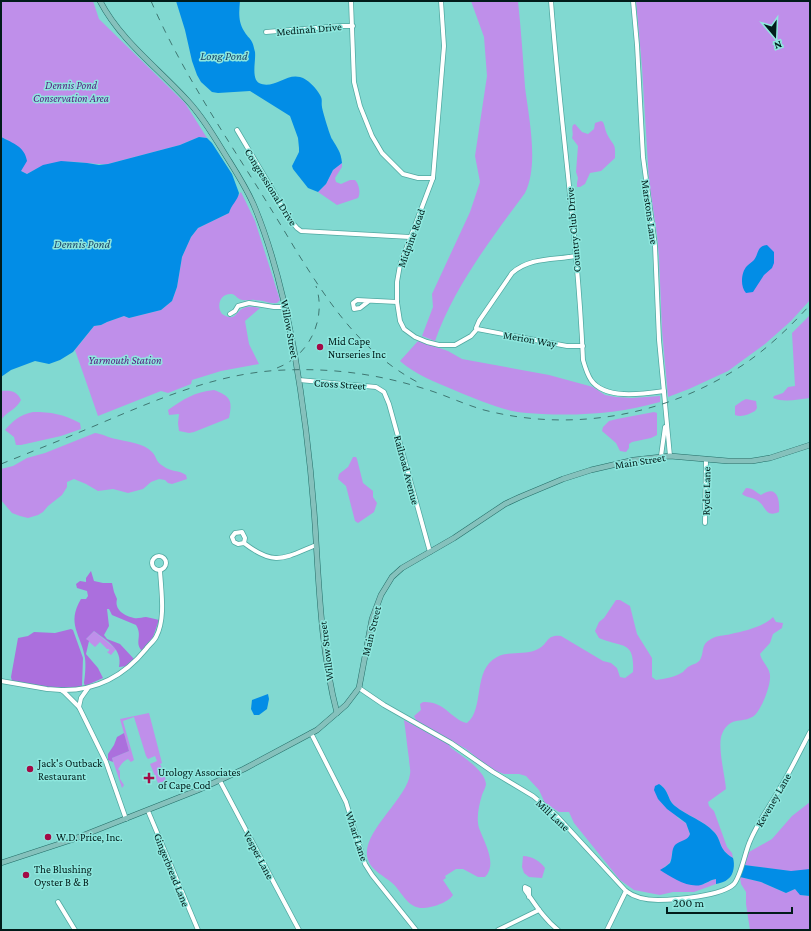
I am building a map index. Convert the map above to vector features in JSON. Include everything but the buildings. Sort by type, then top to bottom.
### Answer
[{"type":"main road","name":"Willow Street","points":[[100,1],[114,25],[129,43],[182,95],[196,111],[237,174],[260,219],[286,306],[299,380],[310,460],[326,662],[330,688],[337,713]]},
{"type":"main road","name":"Main Street","points":[[1,863],[61,844],[148,811],[220,781],[263,760],[311,733],[337,713],[353,697],[358,688],[372,619],[389,581],[399,571],[454,538],[505,504],[563,479],[591,470],[634,460],[670,456],[745,462],[762,460],[810,445]]},
{"type":"street","points":[[351,1],[354,82],[362,111],[374,141],[382,153],[402,174],[418,178],[433,178]]},
{"type":"street","name":"Midpine Road","points":[[441,1],[444,46],[433,178],[398,273],[397,302],[400,321],[404,330],[427,342],[439,345],[455,346],[471,336],[477,329],[476,328],[479,321],[512,273],[518,268],[530,262],[576,256]]},
{"type":"street","name":"Country Club Drive","points":[[551,1],[576,256],[583,360],[590,379],[600,388],[610,392],[624,394],[664,391]]},
{"type":"street","name":"Marstons Lane","points":[[632,1],[639,74],[643,157],[656,257],[659,340],[670,456]]},
{"type":"street","name":"Medinah Drive","points":[[266,32],[353,26]]},
{"type":"street","name":"Congressional Drive","points":[[236,130],[291,221],[301,231],[410,238]]},
{"type":"street","points":[[368,301],[397,302]]},
{"type":"street","points":[[230,314],[236,311],[237,304],[249,303],[274,307],[286,306]]},
{"type":"street","name":"Merion Way","points":[[477,329],[567,346],[583,346]]},
{"type":"street","name":"Cross Street","points":[[299,380],[381,389]]},
{"type":"street","name":"Railroad Avenue","points":[[381,389],[386,395],[389,404],[430,552]]},
{"type":"street","name":"Marstons Lane","points":[[662,456],[666,423]]},
{"type":"street","name":"Ryder Lane","points":[[705,523],[706,459]]},
{"type":"street","points":[[244,543],[258,554],[280,559],[316,545]]},
{"type":"street","points":[[1,681],[47,689],[70,690],[88,687],[122,673],[138,658],[156,637],[162,610],[160,570]]},
{"type":"street","points":[[80,707],[81,698],[88,687]]},
{"type":"street","name":"Mill Lane","points":[[358,688],[384,705],[450,743],[493,772],[533,796],[556,815],[626,891],[636,896],[657,900],[674,899],[716,892],[732,885],[737,880],[740,870]]},
{"type":"street","points":[[61,690],[80,707],[106,762],[126,819]]},
{"type":"street","name":"Keveney Lane","points":[[740,870],[749,843],[761,817],[780,789],[810,732]]},
{"type":"street","name":"Wharf Lane","points":[[311,733],[346,802],[366,864],[372,875],[416,930]]},
{"type":"street","name":"Vesper Lane","points":[[220,781],[299,930]]},
{"type":"street","name":"Gingerbread Lane","points":[[148,811],[198,930]]},
{"type":"street","points":[[607,930],[626,891]]},
{"type":"street","points":[[530,897],[539,910],[558,930]]},
{"type":"street","points":[[58,902],[75,930]]},
{"type":"street","points":[[498,930],[539,910]]},
{"type":"green space","name":"Dennis Pond Conservation Area","points":[[1,1],[93,1],[99,19],[185,103],[207,138],[199,137],[180,145],[108,164],[62,162],[48,164],[27,174],[21,171],[8,140],[1,137]]},
{"type":"green space","points":[[471,1],[518,1],[525,87],[532,142],[531,169],[529,182],[525,193],[474,264],[452,302],[435,341],[422,336],[433,307],[432,294],[470,212],[480,182],[475,156],[487,76],[484,37]]},
{"type":"green space","points":[[636,1],[810,1],[810,300],[791,321],[765,344],[728,371],[668,397],[662,330],[659,257],[649,181],[642,67]]},
{"type":"green space","points":[[601,121],[603,122],[607,134],[614,144],[615,158],[601,171],[590,173],[585,184],[577,187],[578,178],[576,172],[578,146],[572,138],[573,125],[575,124],[582,132],[588,134],[594,129],[595,123]]},
{"type":"green space","points":[[342,163],[342,167],[335,178],[336,182],[341,184],[350,180],[355,180],[358,186],[359,194],[358,198],[337,205],[318,192],[326,184],[333,170]]},
{"type":"green space","name":"Yarmouth Station","points":[[241,192],[255,221],[280,300],[277,303],[274,303],[258,300],[244,300],[235,295],[228,294],[222,298],[219,307],[222,314],[230,317],[235,316],[241,309],[246,307],[260,308],[245,321],[249,344],[259,364],[221,371],[192,380],[191,384],[168,393],[161,391],[98,416],[75,350],[94,326],[101,325],[124,316],[129,318],[161,310],[172,301],[177,287],[182,257],[191,237],[198,228],[229,213],[232,204]]},
{"type":"green space","points":[[810,315],[810,398],[787,400],[773,398],[774,396],[783,393],[788,387],[795,386],[792,333]]},
{"type":"green space","points":[[418,341],[448,351],[462,359],[549,375],[593,387],[605,395],[632,398],[660,396],[660,402],[631,409],[572,415],[523,413],[512,411],[483,402],[440,384],[406,366],[400,361]]},
{"type":"green space","points":[[214,390],[224,394],[229,400],[231,407],[229,418],[194,432],[189,433],[179,431],[179,414],[169,415],[168,410],[201,392]]},
{"type":"green space","points":[[1,391],[13,392],[18,395],[21,400],[17,406],[1,420]]},
{"type":"green space","points":[[746,399],[756,401],[757,408],[755,411],[743,416],[735,415],[735,406]]},
{"type":"green space","points":[[33,412],[46,412],[68,417],[80,423],[81,429],[61,436],[16,445],[14,437],[5,430],[17,418]]},
{"type":"green space","points":[[654,412],[657,413],[657,435],[651,438],[632,442],[629,444],[629,448],[626,452],[620,451],[616,443],[602,431],[603,427],[609,421]]},
{"type":"green space","points":[[95,433],[135,443],[149,449],[160,464],[166,468],[183,473],[186,475],[187,479],[172,484],[165,480],[159,479],[151,482],[143,489],[128,493],[113,489],[98,491],[74,479],[67,482],[67,487],[62,495],[43,512],[28,518],[12,513],[1,500],[1,469],[13,466],[27,458],[45,453]]},
{"type":"green space","points":[[353,457],[356,457],[357,459],[363,483],[373,491],[373,497],[377,503],[374,512],[358,523],[355,521],[346,486],[338,479],[339,474],[348,467]]},
{"type":"green space","points":[[746,488],[753,489],[761,495],[766,492],[774,492],[779,502],[779,512],[771,514],[766,511],[761,503],[742,494]]},
{"type":"green space","points":[[616,600],[620,600],[630,606],[637,634],[652,658],[652,677],[656,680],[677,675],[689,666],[698,662],[705,644],[718,636],[754,628],[773,617],[776,622],[783,623],[782,628],[773,634],[770,643],[760,654],[768,669],[770,679],[768,690],[758,712],[751,718],[729,724],[722,734],[720,746],[726,789],[708,802],[709,806],[714,811],[727,847],[732,853],[733,858],[722,848],[717,836],[710,828],[672,804],[667,792],[659,784],[678,818],[686,823],[690,834],[689,837],[672,852],[671,861],[664,867],[679,880],[688,884],[701,885],[716,879],[716,884],[694,892],[673,892],[660,895],[634,890],[620,880],[574,823],[569,812],[559,812],[545,803],[539,790],[526,776],[519,774],[504,774],[491,769],[466,749],[417,722],[414,716],[421,710],[420,704],[423,702],[429,702],[442,707],[458,719],[467,723],[476,709],[481,680],[489,663],[502,655],[536,650],[540,648],[549,638],[556,636],[561,636],[603,661],[611,663],[617,668],[620,677],[625,678],[633,672],[632,654],[629,649],[620,644],[599,638],[595,631],[599,622],[604,618]]},
{"type":"green space","points":[[94,631],[116,649],[111,655],[107,652],[109,649],[107,649],[100,642],[95,647],[86,639]]},
{"type":"green space","points":[[149,713],[162,763],[160,764],[165,774],[166,781],[158,783],[150,764],[157,761],[155,756],[148,759],[146,756],[134,717],[123,721],[134,760],[131,762],[128,759],[126,760],[118,769],[120,771],[120,779],[124,785],[122,788],[112,758],[129,751],[120,719]]},
{"type":"green space","points":[[404,720],[449,744],[450,747],[477,768],[485,779],[486,784],[478,812],[478,820],[479,828],[489,853],[489,872],[485,877],[478,877],[463,869],[456,869],[445,876],[446,878],[443,880],[453,895],[451,898],[443,903],[424,908],[415,906],[407,901],[391,882],[373,868],[369,862],[367,852],[375,830],[407,784],[410,774]]},
{"type":"green space","points":[[810,802],[810,883],[789,871],[744,865],[749,852],[772,839],[792,816]]},
{"type":"green space","points":[[523,856],[533,858],[543,865],[545,868],[542,878],[529,877],[524,873],[522,867]]},
{"type":"green space","points":[[740,877],[761,882],[786,893],[795,889],[801,895],[810,896],[810,930],[750,930],[746,904],[746,892],[741,884]]},
{"type":"shaded area","points":[[91,571],[94,581],[112,583],[117,599],[116,603],[121,612],[134,618],[146,617],[159,620],[153,637],[142,651],[139,645],[139,632],[136,625],[112,615],[109,609],[107,609],[109,626],[104,635],[107,639],[120,644],[134,659],[127,666],[119,667],[119,655],[116,650],[109,642],[94,631],[86,639],[89,641],[86,654],[98,668],[103,678],[85,686],[85,658],[76,629],[75,615],[81,599],[86,599],[88,596],[87,591],[77,588],[76,584],[80,581],[86,582],[86,578]]},
{"type":"shaded area","points":[[71,629],[73,630],[83,658],[82,686],[66,689],[12,681],[11,677],[18,638],[28,636],[34,632],[55,633]]},
{"type":"shaded area","points":[[124,733],[129,751],[112,758],[113,762],[108,760],[108,754],[117,737]]},
{"type":"water","name":"Long Pond","points":[[176,1],[240,1],[239,13],[241,24],[244,31],[252,41],[254,47],[254,73],[257,81],[264,85],[295,76],[303,78],[309,82],[316,90],[321,97],[322,109],[328,128],[340,153],[342,163],[333,170],[326,184],[318,192],[308,188],[293,169],[292,166],[299,152],[299,148],[298,138],[290,116],[250,91],[212,92],[201,82],[192,61],[185,30]]},
{"type":"water","name":"Dennis Pond","points":[[1,137],[18,146],[24,152],[27,161],[21,171],[27,174],[43,165],[61,161],[99,165],[108,164],[180,145],[199,137],[207,138],[212,143],[232,174],[239,193],[229,213],[198,228],[191,237],[182,257],[177,287],[172,301],[161,310],[129,318],[124,316],[101,325],[94,326],[73,352],[60,360],[49,364],[35,361],[11,370],[1,377]]},
{"type":"water","points":[[767,245],[774,252],[774,263],[772,268],[764,275],[753,292],[746,293],[742,283],[743,272],[754,260],[760,248]]},
{"type":"water","points":[[268,694],[269,699],[267,709],[259,715],[254,715],[251,709],[252,700]]},
{"type":"water","points":[[659,784],[667,792],[672,804],[705,824],[714,832],[722,848],[733,858],[733,872],[727,880],[716,884],[716,879],[696,886],[679,881],[660,870],[670,863],[675,845],[688,838],[690,834],[686,823],[667,809],[658,799],[654,790],[655,786]]},
{"type":"water","points":[[744,865],[791,871],[810,869],[810,896],[800,895],[795,889],[786,893],[761,882],[740,877]]},
{"type":"railway","points":[[151,1],[185,69],[322,291],[335,309],[364,342],[398,371],[419,383]]},
{"type":"railway","points":[[277,368],[298,355],[313,335],[319,311],[319,299],[316,286]]},
{"type":"railway","points":[[1,464],[127,412],[193,387],[238,375],[285,370],[337,371],[388,379],[438,393],[484,410],[516,417],[549,420],[613,416],[645,409],[676,399],[706,386],[735,370],[775,340],[810,305]]},
{"type":"place","name":"Mid Cape Nurseries Inc","points":[[320,347]]},
{"type":"place","name":"Jack's Outback Restaurant","points":[[30,769]]},
{"type":"place","name":"Urology Associates of Cape Cod","points":[[149,778]]},
{"type":"place","name":"W.D. Price, Inc.","points":[[48,837]]},
{"type":"place","name":"The Blushing Oyster B & B","points":[[26,875]]}]
